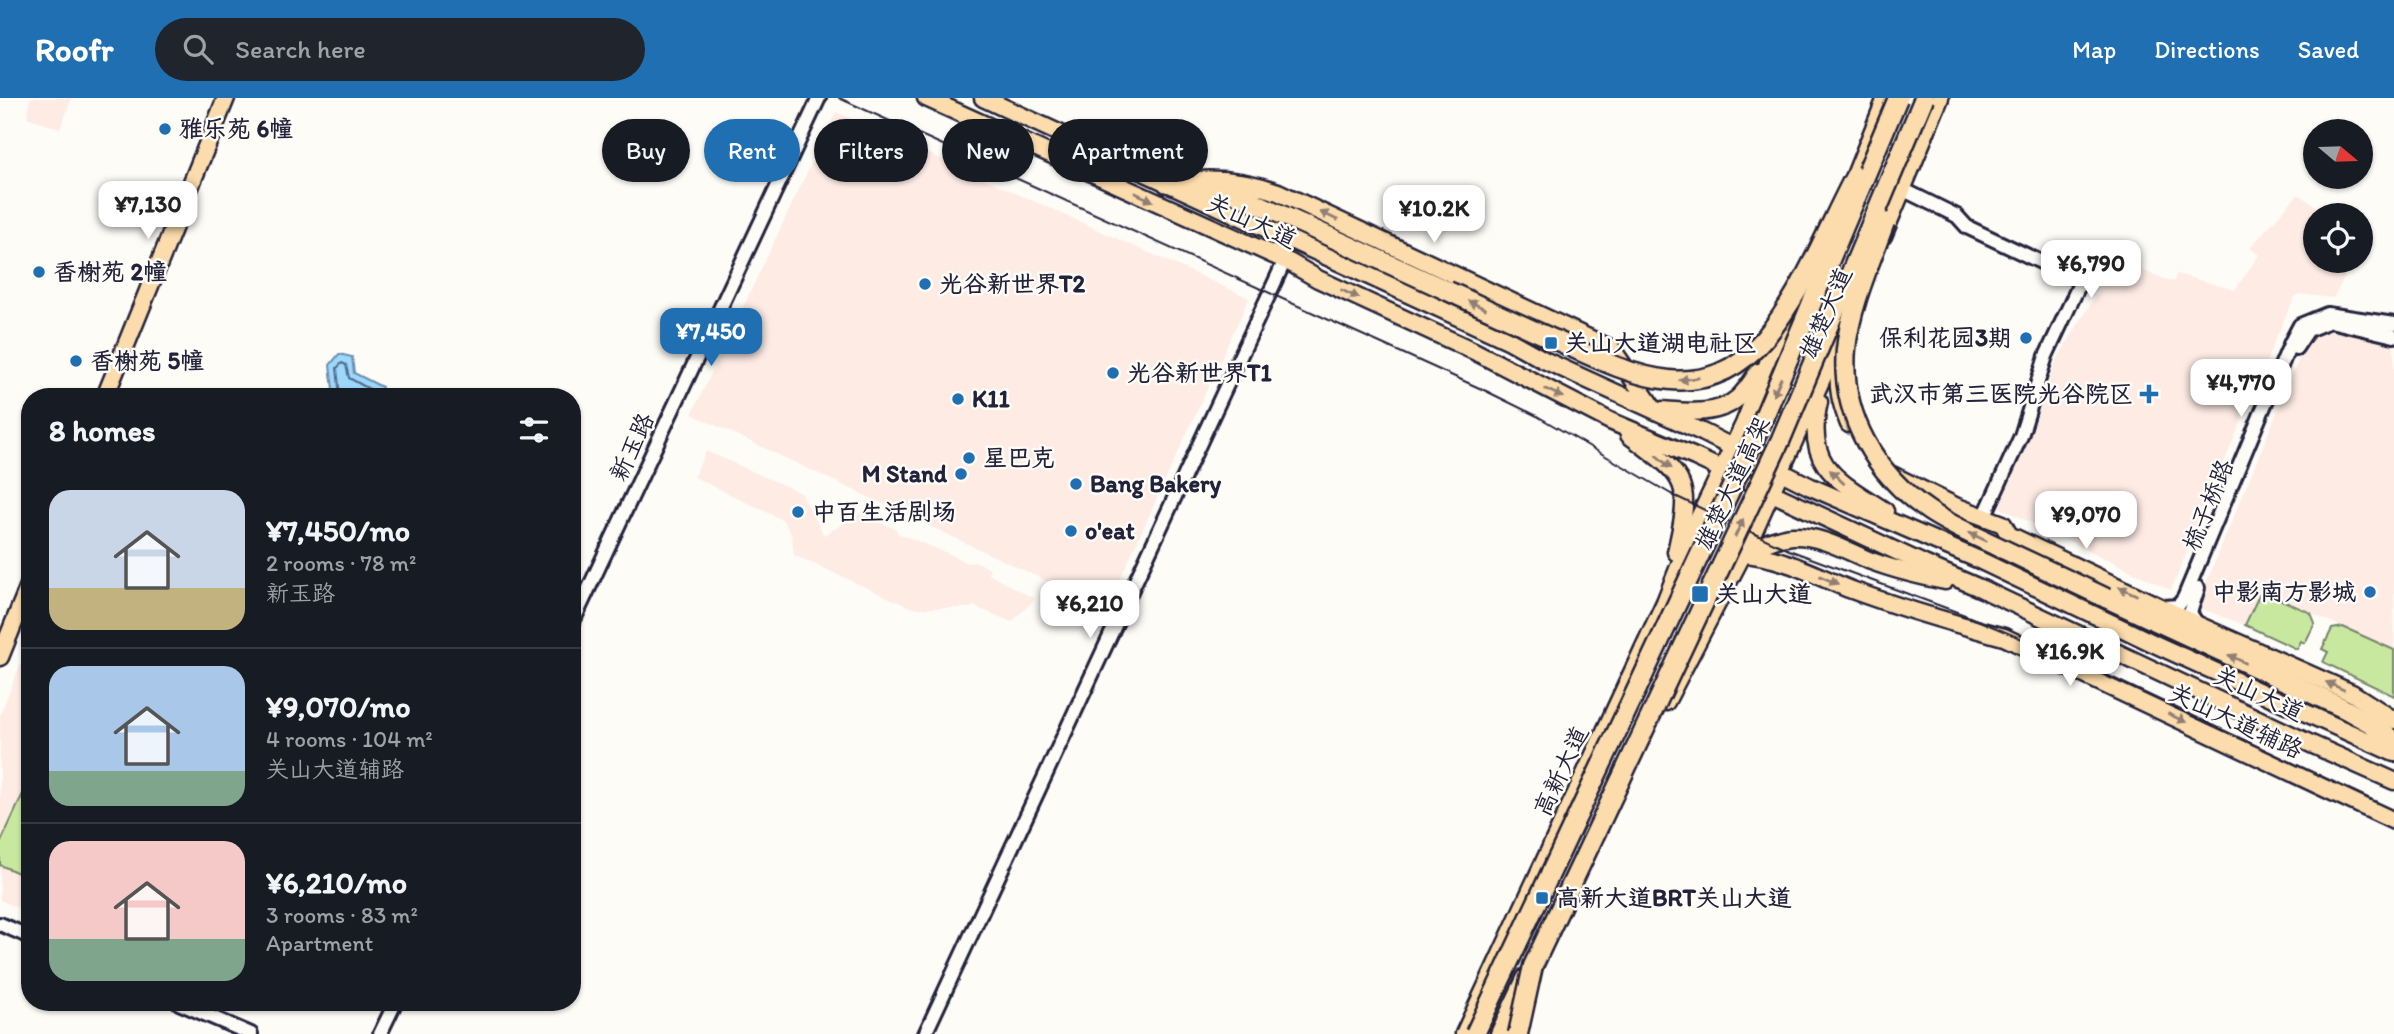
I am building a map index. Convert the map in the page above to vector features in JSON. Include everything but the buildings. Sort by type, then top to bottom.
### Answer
[{"type":"highway","points":[[1167,183],[1202,184],[1228,190],[1617,368],[1649,378],[1682,380],[1699,378],[1732,366],[1751,353],[1764,338],[1792,299],[1897,98]]},
{"type":"highway","name":"雄楚大道高架","points":[[1475,1034],[1758,430],[1897,98]]},
{"type":"highway","name":"雄楚大道高架","points":[[1500,1034],[1780,439],[1924,98]]},
{"type":"highway","points":[[1931,98],[1870,261],[1846,349],[1846,378],[1858,427],[1871,453],[1893,481],[1930,512],[2106,598],[2343,708],[2394,740]]},
{"type":"highway","points":[[1518,1034],[1533,966]]},
{"type":"main road","points":[[109,388],[226,98]]},
{"type":"main road","name":"关山大道","points":[[926,98],[1285,260],[1318,279],[1474,351],[1610,421],[1982,589],[2311,744],[2394,780]]},
{"type":"main road","name":"关山大道","points":[[983,98],[1510,341],[1780,471],[2394,753]]},
{"type":"main road","name":"雄楚大道","points":[[1695,526],[1733,447],[1772,353],[1798,305],[1834,226],[1886,98]]},
{"type":"main road","name":"雄楚大道","points":[[1745,549],[1826,373],[1940,98]]},
{"type":"main road","points":[[1167,183],[1221,178],[1240,180],[1278,192],[1612,349],[1654,410],[1692,412],[1724,406],[1740,396],[1772,353]]},
{"type":"main road","points":[[1845,328],[1838,376],[1839,397],[1857,440],[1868,456],[1894,477],[1955,506],[2003,524],[2009,535],[2198,625],[2351,693],[2394,720]]},
{"type":"main road","points":[[1826,373],[1814,426],[1816,447],[1836,480],[1934,542],[1955,506]]},
{"type":"main road","points":[[1610,421],[1669,465],[1680,481],[1685,508],[1665,602]]},
{"type":"main road","name":"高新大道","points":[[1464,1034],[1665,602],[1695,526]]},
{"type":"main road","points":[[1994,567],[2009,535]]},
{"type":"main road","points":[[1512,1034],[1567,908],[1641,751],[1745,549],[1795,536],[1807,537],[1920,576],[1982,589]]},
{"type":"main road","name":"关山大道辅路","points":[[1745,549],[1778,558],[1849,589],[2004,637],[2394,821]]},
{"type":"main road","points":[[0,657],[21,605]]},
{"type":"street","name":"新玉路","points":[[581,605],[819,98]]},
{"type":"street","points":[[1902,189],[1956,216],[1966,227],[2081,281],[2046,356],[2021,436],[1984,517]]},
{"type":"street","points":[[925,1034],[1285,260]]},
{"type":"street","points":[[2160,607],[2178,606],[2184,598],[2300,325],[2327,314],[2394,324]]},
{"type":"street","points":[[2378,321],[2394,314]]},
{"type":"street","name":"梳子桥路","points":[[2198,625],[2192,619],[2191,604],[2302,337],[2315,326],[2330,321],[2394,335]]},
{"type":"street","points":[[0,925],[21,933]]},
{"type":"street","points":[[198,1011],[251,1034]]},
{"type":"street","points":[[380,1034],[391,1011]]},
{"type":"shaded area","points":[[30,98],[72,98],[60,129],[27,117]]},
{"type":"shaded area","points":[[836,112],[852,119],[833,119]]},
{"type":"shaded area","points":[[928,153],[942,160],[942,182],[991,182],[1249,298],[1106,609],[692,414],[814,158],[814,182],[928,182]]},
{"type":"shaded area","name":"武汉市第三医院光谷院区","points":[[2298,194],[2311,203],[2303,203],[2303,273],[2347,273],[2333,298],[2299,294],[2294,298],[2171,590],[1999,507],[2034,427],[2056,361],[2117,261],[2173,282],[2177,274],[2235,290],[2259,255],[2250,248]]},
{"type":"shaded area","points":[[2332,328],[2394,339],[2394,650],[2262,591],[2245,625],[2202,609],[2198,603],[2304,347],[2313,336]]},
{"type":"shaded area","points":[[706,451],[801,493],[824,535],[860,514],[966,563],[977,562],[990,569],[988,574],[1035,599],[1012,622],[973,606],[912,608],[794,555],[792,536],[783,520],[694,477]]},
{"type":"shaded area","points":[[21,662],[21,909],[0,900],[0,715]]},
{"type":"green space","points":[[2261,591],[2311,613],[2315,623],[2305,643],[2301,641],[2297,649],[2245,625]]},
{"type":"green space","points":[[2343,627],[2394,650],[2394,696],[2323,662],[2328,652],[2322,649],[2332,629]]},
{"type":"green space","points":[[21,798],[21,874],[0,865],[0,844]]},
{"type":"water","points":[[339,354],[352,357],[354,373],[382,387],[333,388],[330,365]]},
{"type":"tram line","points":[[839,98],[1486,391],[1537,416],[1671,494],[1789,550],[1965,615],[2063,656],[2394,810]]},
{"type":"place","name":"雅乐苑 6幢","points":[[165,129]]},
{"type":"place","name":"香榭苑 2幢","points":[[39,272]]},
{"type":"place","name":"光谷新世界T2","points":[[925,284]]},
{"type":"place","name":"保利花园3期","points":[[2026,338]]},
{"type":"place","name":"关山大道湖电社区","points":[[1551,343]]},
{"type":"place","name":"香榭苑 5幢","points":[[76,361]]},
{"type":"place","name":"光谷新世界T1","points":[[1113,373]]},
{"type":"place","name":"武汉市第三医院光谷院区","points":[[2149,394]]},
{"type":"place","name":"K11","points":[[958,399]]},
{"type":"place","name":"星巴克","points":[[969,458]]},
{"type":"place","name":"M Stand","points":[[961,474]]},
{"type":"place","name":"Bang Bakery","points":[[1076,484]]},
{"type":"place","name":"中百生活剧场","points":[[798,512]]},
{"type":"place","name":"o'eat","points":[[1071,531]]},
{"type":"place","name":"中影南方影城","points":[[2370,592]]},
{"type":"place","name":"关山大道","points":[[1700,594]]},
{"type":"place","name":"高新大道BRT关山大道","points":[[1542,898]]}]
